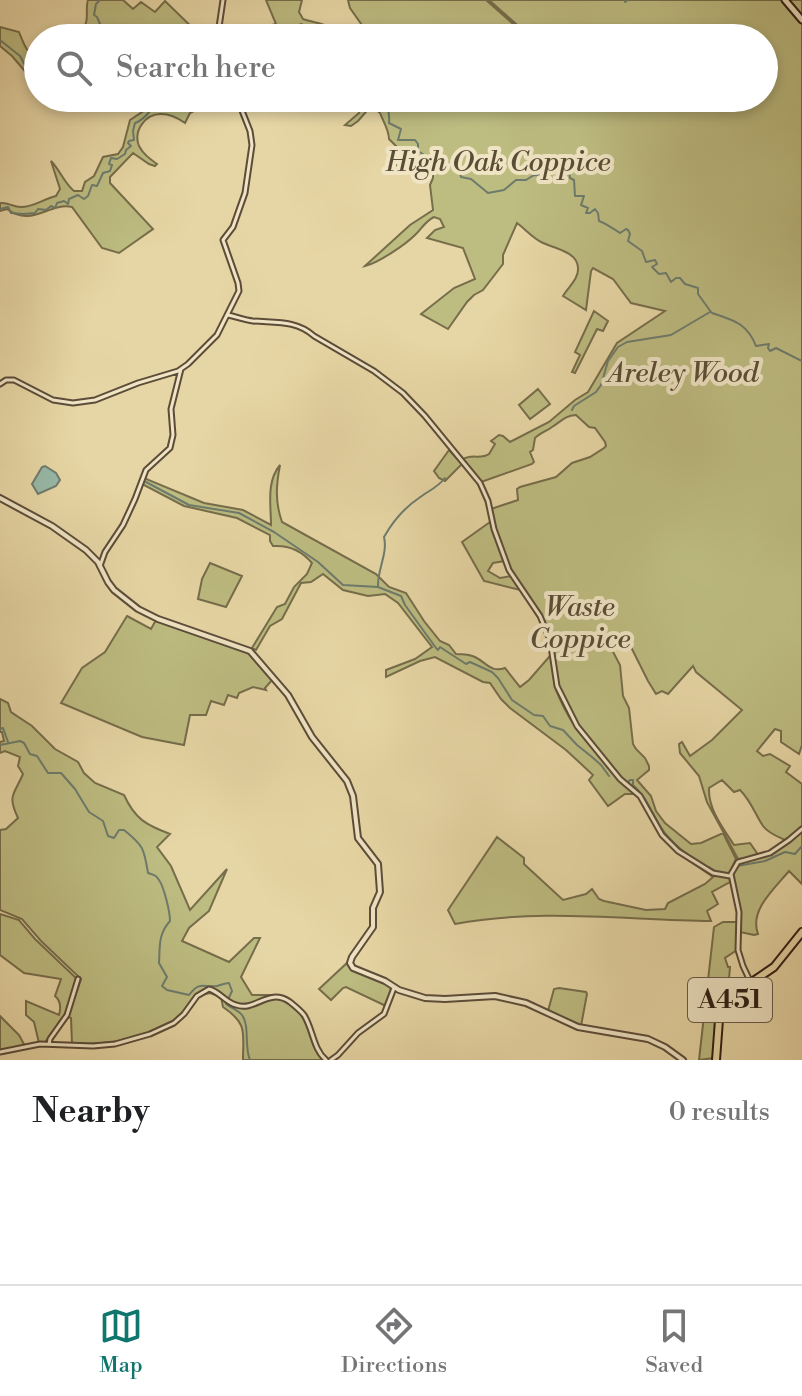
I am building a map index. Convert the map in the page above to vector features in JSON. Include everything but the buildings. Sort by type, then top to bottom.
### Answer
[{"type":"main road","points":[[785,0],[802,20]]},
{"type":"main road","name":"A451","points":[[716,1060],[721,1011],[730,1000],[774,967],[802,932]]},
{"type":"street","points":[[219,24],[223,0]]},
{"type":"street","points":[[0,384],[14,380],[59,402],[79,403],[101,399],[181,369],[217,335],[239,287],[223,240],[233,227],[245,193],[252,140],[243,112]]},
{"type":"street","points":[[228,315],[253,321],[284,322],[305,328],[380,374],[416,406],[480,483],[509,570],[540,616],[550,640],[557,686],[577,726],[620,779],[640,796],[658,829],[678,851],[713,873],[730,876]]},
{"type":"street","points":[[100,566],[105,552],[123,525],[146,470],[170,448],[173,435],[171,409],[181,369]]},
{"type":"street","points":[[0,498],[61,532],[86,550],[114,590],[138,609],[254,655],[288,695],[312,737],[344,776],[353,796],[357,836],[377,862],[380,888],[373,908],[373,927],[350,963],[355,969],[394,988],[438,999],[504,997],[537,1007],[578,1027],[649,1040],[683,1060]]},
{"type":"street","points":[[751,983],[740,957],[738,907],[730,876],[738,862],[770,853],[802,829]]},
{"type":"street","points":[[49,1044],[68,1013],[78,979]]},
{"type":"street","points":[[0,1052],[49,1044],[115,1044],[150,1034],[174,1023],[205,990],[214,990],[237,1006],[274,996],[287,1001],[304,1015],[320,1054],[328,1060],[338,1055],[363,1029],[384,1014],[394,988]]},
{"type":"green space","points":[[88,0],[123,0],[133,9],[141,2],[155,12],[165,1],[189,24],[85,24]]},
{"type":"green space","points":[[266,0],[302,0],[299,12],[303,19],[320,24],[301,24],[276,24]]},
{"type":"green space","points":[[348,0],[486,0],[513,24],[361,24]]},
{"type":"green space","points":[[489,0],[802,0],[802,745],[799,754],[781,742],[781,731],[775,729],[757,751],[763,756],[770,754],[790,766],[786,772],[802,784],[802,827],[787,841],[771,833],[740,790],[734,792],[722,780],[709,788],[717,818],[734,845],[750,843],[759,856],[738,859],[707,802],[699,776],[680,753],[679,744],[682,742],[690,756],[712,740],[742,710],[696,672],[693,666],[668,694],[662,691],[656,694],[629,643],[611,648],[620,665],[633,744],[649,766],[649,770],[637,780],[651,796],[656,811],[665,823],[691,844],[723,833],[736,859],[729,874],[716,873],[680,853],[664,835],[643,797],[626,785],[636,794],[625,794],[608,806],[589,780],[593,775],[566,750],[510,708],[490,683],[435,657],[386,677],[386,670],[415,659],[432,647],[398,603],[385,594],[368,596],[343,590],[323,574],[311,582],[301,583],[282,619],[270,626],[256,650],[252,648],[277,607],[285,604],[312,563],[294,550],[273,546],[270,535],[237,518],[184,506],[142,484],[144,478],[204,503],[243,510],[271,525],[271,486],[280,465],[277,494],[282,522],[376,574],[389,587],[406,593],[440,641],[449,645],[456,654],[473,656],[493,668],[505,668],[520,687],[551,658],[556,690],[564,707],[579,733],[600,752],[579,728],[563,699],[546,626],[508,565],[491,509],[518,500],[517,489],[520,487],[556,477],[572,463],[604,448],[605,442],[595,428],[589,427],[576,415],[535,438],[530,452],[532,464],[481,482],[462,460],[489,454],[495,444],[491,441],[499,435],[510,442],[549,422],[588,392],[617,343],[665,311],[631,303],[613,279],[593,268],[586,310],[563,296],[577,276],[574,258],[540,241],[517,223],[503,255],[503,264],[483,290],[467,302],[448,329],[421,314],[454,288],[475,279],[463,248],[427,238],[444,227],[440,219],[434,217],[411,239],[365,266],[410,225],[433,210],[430,185],[433,173],[423,175],[410,162],[394,169],[403,156],[389,139],[380,113],[778,112],[778,24],[516,24]]},
{"type":"green space","points":[[0,27],[19,32],[24,44],[24,70],[12,56],[0,46]]},
{"type":"green space","points":[[142,112],[192,112],[185,123],[164,114],[145,120],[139,129],[139,146],[157,164],[149,164],[133,153],[110,177],[110,183],[153,229],[119,253],[102,248],[72,207],[64,206],[24,216],[7,209],[0,211],[0,203],[26,207],[56,196],[60,189],[51,161],[74,191],[82,191],[103,157],[118,154],[123,147],[130,120]]},
{"type":"green space","points":[[366,112],[351,126],[345,125],[359,113]]},
{"type":"green space","points":[[594,311],[608,321],[603,331],[597,329],[575,373],[572,372],[580,355],[575,352]]},
{"type":"green space","points":[[538,389],[550,404],[530,419],[519,405]]},
{"type":"green space","points":[[449,450],[462,464],[445,481],[434,471]]},
{"type":"green space","points":[[490,522],[505,561],[493,563],[488,571],[500,578],[511,576],[520,590],[484,581],[462,542]]},
{"type":"green space","points":[[210,563],[242,576],[226,607],[198,599],[202,579]]},
{"type":"green space","points":[[127,616],[151,629],[156,620],[248,653],[273,679],[266,690],[253,687],[239,693],[237,698],[228,695],[224,705],[211,701],[206,715],[190,715],[184,745],[142,737],[61,703],[82,668],[105,652]]},
{"type":"green space","points":[[0,699],[8,703],[11,712],[32,726],[55,749],[78,762],[95,783],[124,795],[142,820],[170,834],[157,847],[171,866],[190,910],[227,869],[209,911],[189,928],[182,941],[229,962],[254,938],[260,938],[241,977],[252,995],[272,995],[240,1005],[206,988],[175,1020],[152,1033],[111,1042],[72,1044],[71,1018],[68,1017],[81,979],[22,919],[0,910],[0,830],[6,829],[18,818],[12,800],[23,774],[18,766],[20,757],[5,751],[0,753],[0,742],[4,741],[0,732]]},
{"type":"green space","points":[[802,830],[802,884],[789,871],[760,908],[756,925],[758,934],[740,932],[740,909],[732,874],[738,863],[772,853]]},
{"type":"green space","points":[[497,837],[524,858],[524,864],[563,900],[586,894],[592,889],[604,901],[646,910],[665,909],[668,903],[713,877],[681,855],[712,875],[729,877],[730,882],[712,892],[718,904],[707,911],[711,921],[551,916],[455,924],[448,910]]},
{"type":"green space","points":[[0,914],[19,920],[76,978],[66,1015],[45,1042],[39,1043],[34,1022],[26,1015],[26,1001],[59,1015],[60,1005],[55,996],[61,979],[24,973],[0,955]]},
{"type":"green space","points":[[723,922],[738,922],[737,950],[725,958],[730,967],[729,979],[726,980],[721,1001],[725,1002],[714,1058],[699,1060],[714,927]]},
{"type":"green space","points":[[348,962],[356,971],[390,986],[386,1006],[346,987],[331,1000],[319,989]]},
{"type":"green space","points":[[554,989],[586,992],[581,1026],[548,1011]]},
{"type":"green space","points":[[214,992],[240,1007],[272,998],[290,1003],[303,1018],[323,1060],[243,1060],[240,1024],[223,1007],[221,997],[210,993],[201,995]]},
{"type":"green space","points":[[0,1016],[19,1035],[25,1046],[0,1050]]},
{"type":"shaded area","points":[[45,466],[60,480],[56,486],[38,494],[32,484]]},
{"type":"waterway","points":[[100,0],[94,15],[100,24]]},
{"type":"waterway","points":[[0,40],[24,63]]},
{"type":"waterway","points":[[0,209],[8,207],[11,213],[35,213],[38,209],[55,208],[57,203],[64,201],[68,204],[69,199],[78,195],[84,199],[92,185],[97,186],[103,173],[110,171],[111,158],[117,159],[125,154],[131,146],[129,141],[134,140],[135,123],[150,112]]},
{"type":"waterway","points":[[388,112],[389,123],[401,129],[398,140],[415,140],[418,151],[434,165],[456,167],[461,177],[471,179],[488,193],[504,190],[516,180],[526,180],[534,175],[549,176],[553,170],[569,172],[574,180],[575,196],[584,196],[581,205],[588,208],[586,213],[595,209],[599,221],[620,233],[628,230],[628,241],[642,251],[646,262],[655,260],[657,264],[652,267],[659,274],[666,273],[671,282],[680,278],[685,284],[698,288],[698,294],[711,312]]},
{"type":"waterway","points":[[572,410],[596,392],[608,361],[618,347],[627,342],[671,335],[710,312]]},
{"type":"waterway","points":[[712,313],[744,327],[756,346],[769,344],[770,351],[776,348],[802,361]]},
{"type":"waterway","points":[[378,587],[387,531],[408,506],[445,478]]},
{"type":"waterway","points":[[146,482],[189,505],[239,513],[318,562],[343,585],[378,587],[401,596],[438,650],[440,647],[466,664],[470,662],[492,672],[512,700],[534,715],[543,716],[550,726],[563,730],[609,776]]},
{"type":"waterway","points":[[0,729],[3,728],[8,742]]},
{"type":"waterway","points":[[0,745],[24,743],[48,773],[61,773],[89,812],[103,821],[108,836],[114,838],[119,830],[124,830],[139,844],[148,873],[156,876],[161,883],[169,912],[170,921],[163,931],[160,946],[159,963],[167,977],[162,986],[189,995],[199,986],[229,983],[232,991],[226,1004],[240,1013],[244,1020],[250,1060]]},
{"type":"waterway","points":[[627,783],[633,780],[633,785],[646,800],[664,832],[691,857]]},
{"type":"waterway","points":[[737,866],[765,861],[785,852],[795,854],[802,846]]},
{"type":"waterway","points":[[693,858],[706,866]]},
{"type":"waterway","points":[[709,867],[718,873]]},
{"type":"park label","name":"High Oak Coppice","points":[[498,162]]},
{"type":"park label","name":"Areley Wood","points":[[683,373]]},
{"type":"park label","name":"Waste Coppice","points":[[580,623]]}]
